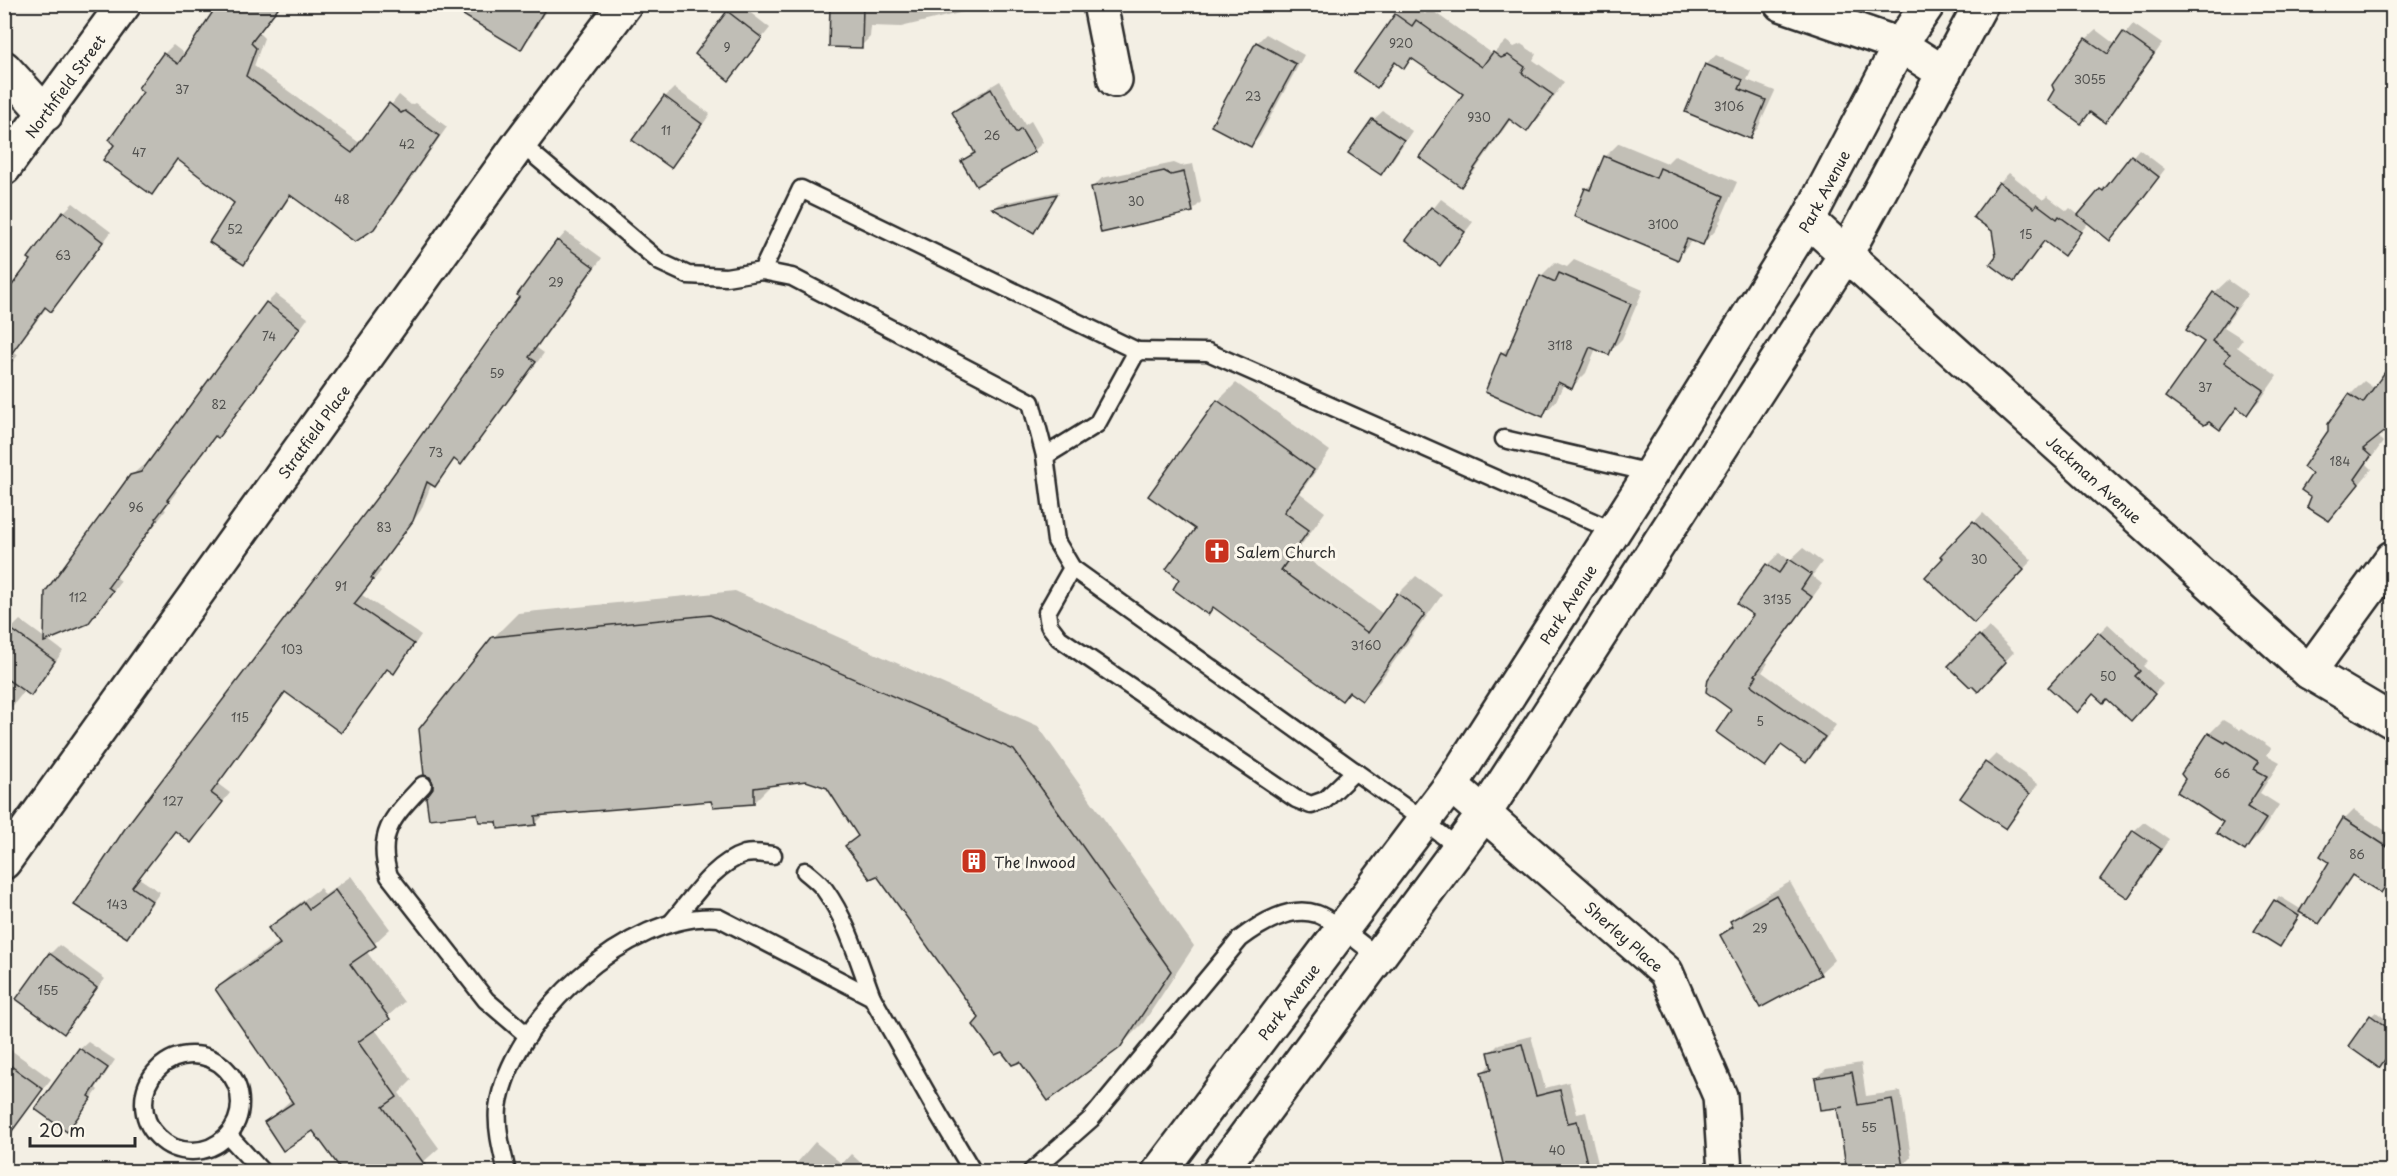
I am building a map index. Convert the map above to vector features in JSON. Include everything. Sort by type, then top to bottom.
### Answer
[{"type":"street","name":"Northfield Street","points":[[4,168],[46,114],[124,4]]},
{"type":"street","name":"Stratfield Place","points":[[4,862],[520,143],[625,4]]},
{"type":"street","points":[[1100,4],[1115,80]]},
{"type":"street","points":[[1781,4],[1899,45],[1944,73]]},
{"type":"street","name":"Park Avenue","points":[[1159,1172],[1451,785],[1614,531],[1808,220],[1899,45],[1928,4]]},
{"type":"street","points":[[1219,1172],[1484,814],[1846,254],[1981,4]]},
{"type":"street","points":[[4,68],[46,114]]},
{"type":"street","name":"Jackman Avenue","points":[[1808,220],[2309,672],[2392,721]]},
{"type":"street","points":[[2309,672],[2392,558]]},
{"type":"street","name":"Sherley Place","points":[[1451,785],[1665,972],[1719,1096],[1725,1172]]},
{"type":"lane","points":[[520,143],[660,262],[688,275],[726,277],[762,271],[792,277],[1031,402],[1045,456],[1056,541],[1072,568],[1459,848]]},
{"type":"lane","points":[[762,271],[801,189],[1137,351],[1208,352],[1614,531]]},
{"type":"lane","points":[[1045,456],[1097,424],[1137,351]]},
{"type":"lane","points":[[1504,439],[1651,472]]},
{"type":"lane","points":[[1072,568],[1047,612],[1049,625],[1059,638],[1296,799],[1311,805],[1325,800],[1355,771]]},
{"type":"lane","points":[[423,784],[397,812],[387,829],[384,861],[389,876],[486,1000],[528,1036]]},
{"type":"lane","points":[[672,922],[708,879],[728,862],[746,853],[773,855]]},
{"type":"lane","points":[[805,871],[825,889],[854,942],[872,997],[973,1172]]},
{"type":"lane","points":[[1031,1172],[1091,1119],[1240,939],[1255,927],[1275,917],[1297,913],[1318,914],[1378,957]]},
{"type":"lane","points":[[507,1172],[500,1142],[498,1108],[521,1046],[564,989],[586,970],[621,946],[672,922],[699,916],[719,918],[872,997]]},
{"type":"lane","points":[[192,1055],[210,1059],[225,1069],[235,1083],[240,1101],[237,1119],[228,1135],[214,1146],[196,1151],[178,1149],[162,1141],[150,1127],[144,1110],[145,1091],[153,1075],[174,1059],[192,1055]]},
{"type":"lane","points":[[228,1135],[262,1172]]},
{"type":"building","points":[[218,4],[281,4],[251,43],[256,48],[246,76],[352,153],[389,103],[401,113],[405,111],[439,136],[374,229],[355,242],[290,195],[244,265],[209,242],[234,203],[177,159],[152,195],[103,160],[114,145],[109,140],[143,92],[138,88],[163,53],[178,64]]},
{"type":"building","points":[[445,4],[548,4],[521,50]]},
{"type":"building","points":[[830,4],[863,4],[862,48],[829,47]]},
{"type":"building","points":[[727,11],[762,38],[729,81],[695,54]]},
{"type":"building","points":[[1395,14],[1412,26],[1416,20],[1482,67],[1493,52],[1501,58],[1508,55],[1525,67],[1522,73],[1553,95],[1527,132],[1509,119],[1461,187],[1419,157],[1463,94],[1411,58],[1404,69],[1395,62],[1377,88],[1354,72]]},
{"type":"building","points":[[2123,32],[2154,54],[2105,123],[2090,112],[2081,124],[2048,100],[2054,90],[2052,85],[2085,38],[2108,54]]},
{"type":"building","points":[[1256,42],[1296,64],[1251,147],[1211,126]]},
{"type":"building","points":[[1705,64],[1743,80],[1739,89],[1766,100],[1750,139],[1685,112]]},
{"type":"building","points":[[991,89],[1016,133],[1021,129],[1035,152],[976,186],[961,161],[975,153],[952,112]]},
{"type":"building","points":[[664,96],[702,124],[671,168],[632,140]]},
{"type":"building","points":[[1372,119],[1404,140],[1381,175],[1348,153]]},
{"type":"building","points":[[2131,155],[2159,177],[2110,241],[2078,215],[2100,189],[2103,191]]},
{"type":"building","points":[[1604,156],[1656,178],[1660,168],[1724,196],[1703,245],[1687,239],[1678,260],[1574,216],[1585,188],[1590,190]]},
{"type":"building","points":[[1164,171],[1171,175],[1184,172],[1193,212],[1101,233],[1091,187]]},
{"type":"building","points":[[1999,182],[2034,208],[2037,204],[2057,219],[2059,216],[2081,232],[2064,256],[2044,241],[2014,282],[1990,264],[1996,256],[1992,231],[1973,217]]},
{"type":"building","points":[[1057,194],[1034,233],[992,208]]},
{"type":"building","points":[[1431,207],[1465,232],[1440,266],[1406,240]]},
{"type":"building","points":[[63,211],[103,242],[51,312],[45,307],[4,364],[4,296],[31,260],[28,258]]},
{"type":"building","points":[[557,240],[594,267],[529,357],[536,362],[461,465],[454,459],[435,487],[427,482],[413,521],[354,604],[414,644],[394,674],[387,669],[341,733],[285,692],[211,793],[223,802],[191,843],[175,831],[132,887],[152,901],[127,938],[74,905],[126,827],[381,492]]},
{"type":"building","points":[[1559,273],[1631,304],[1609,355],[1590,347],[1572,389],[1558,382],[1543,417],[1485,392],[1501,352],[1506,355],[1540,275],[1555,282]]},
{"type":"building","points":[[2213,292],[2235,308],[2212,341],[2230,354],[2224,362],[2264,390],[2247,415],[2237,407],[2220,430],[2209,422],[2204,425],[2165,397],[2204,342],[2186,330]]},
{"type":"building","points":[[266,302],[300,328],[218,438],[215,436],[167,500],[169,501],[156,518],[157,520],[108,587],[113,591],[88,624],[44,642],[45,592],[130,475],[141,472]]},
{"type":"building","points":[[2392,362],[2392,426],[2363,449],[2371,456],[2355,479],[2359,484],[2329,521],[2307,507],[2311,497],[2301,490],[2312,474],[2303,467],[2328,431],[2328,424],[2349,394],[2363,403]]},
{"type":"building","name":"Salem Church","points":[[1217,400],[1314,470],[1284,512],[1309,530],[1281,570],[1368,633],[1397,593],[1425,614],[1362,701],[1349,692],[1342,701],[1213,607],[1208,615],[1173,589],[1179,579],[1166,569],[1195,529],[1148,496]]},
{"type":"building","points":[[1973,521],[2024,570],[1974,623],[1925,577],[1943,558],[1940,556]]},
{"type":"building","points":[[1789,559],[1811,574],[1801,589],[1812,597],[1755,675],[1757,676],[1751,685],[1825,737],[1806,763],[1781,745],[1765,767],[1716,732],[1731,710],[1706,692],[1708,679],[1753,615],[1737,604],[1766,564],[1779,573]]},
{"type":"building","name":"The Inwood","points":[[710,615],[1014,750],[1171,971],[1120,1048],[1048,1101],[1020,1062],[1012,1065],[1002,1052],[995,1055],[973,1025],[979,1018],[877,876],[870,879],[845,846],[858,836],[827,788],[806,781],[754,788],[754,804],[713,807],[711,801],[535,816],[536,825],[498,829],[497,822],[479,822],[477,814],[429,819],[426,797],[433,788],[433,783],[430,777],[424,775],[419,729],[492,637]]},
{"type":"building","points":[[4,624],[55,661],[31,696],[4,677]]},
{"type":"building","points":[[2098,632],[2140,671],[2135,676],[2155,694],[2131,721],[2107,699],[2103,703],[2093,694],[2077,713],[2048,687]]},
{"type":"building","points":[[1979,635],[2006,662],[1978,692],[1948,666]]},
{"type":"building","points":[[2208,733],[2225,743],[2227,741],[2259,762],[2254,769],[2267,776],[2247,807],[2266,819],[2245,851],[2216,833],[2223,822],[2177,792],[2185,779],[2181,774]]},
{"type":"building","points":[[1985,762],[2030,794],[2006,829],[1960,798]]},
{"type":"building","points":[[2343,818],[2392,850],[2392,876],[2381,893],[2352,875],[2319,924],[2299,912],[2329,862],[2320,856]]},
{"type":"building","points":[[2133,830],[2161,849],[2128,898],[2100,879]]},
{"type":"building","points":[[335,890],[376,946],[350,964],[390,1019],[358,1042],[397,1097],[383,1107],[430,1172],[343,1172],[313,1131],[283,1151],[264,1122],[293,1103],[215,989],[280,944],[268,928],[304,902],[309,909]]},
{"type":"building","points":[[1776,895],[1821,975],[1760,1008],[1720,935],[1733,927],[1730,921]]},
{"type":"building","points":[[2274,900],[2299,916],[2280,947],[2254,931]]},
{"type":"building","points":[[49,953],[97,988],[64,1034],[16,999]]},
{"type":"building","points":[[2370,1015],[2392,1031],[2392,1050],[2379,1068],[2348,1046]]},
{"type":"building","points":[[1522,1044],[1536,1096],[1560,1090],[1568,1123],[1577,1121],[1589,1172],[1505,1172],[1481,1072],[1492,1069],[1488,1052]]},
{"type":"building","points":[[79,1048],[108,1068],[89,1096],[92,1098],[67,1132],[35,1109]]},
{"type":"building","points":[[4,1061],[43,1089],[4,1142]]},
{"type":"building","points":[[1852,1072],[1858,1105],[1892,1099],[1903,1168],[1878,1172],[1847,1172],[1837,1108],[1844,1107],[1820,1110],[1815,1078]]},
{"type":"place","name":"Salem Church","points":[[1217,551]]},
{"type":"place","name":"The Inwood","points":[[974,861]]}]
